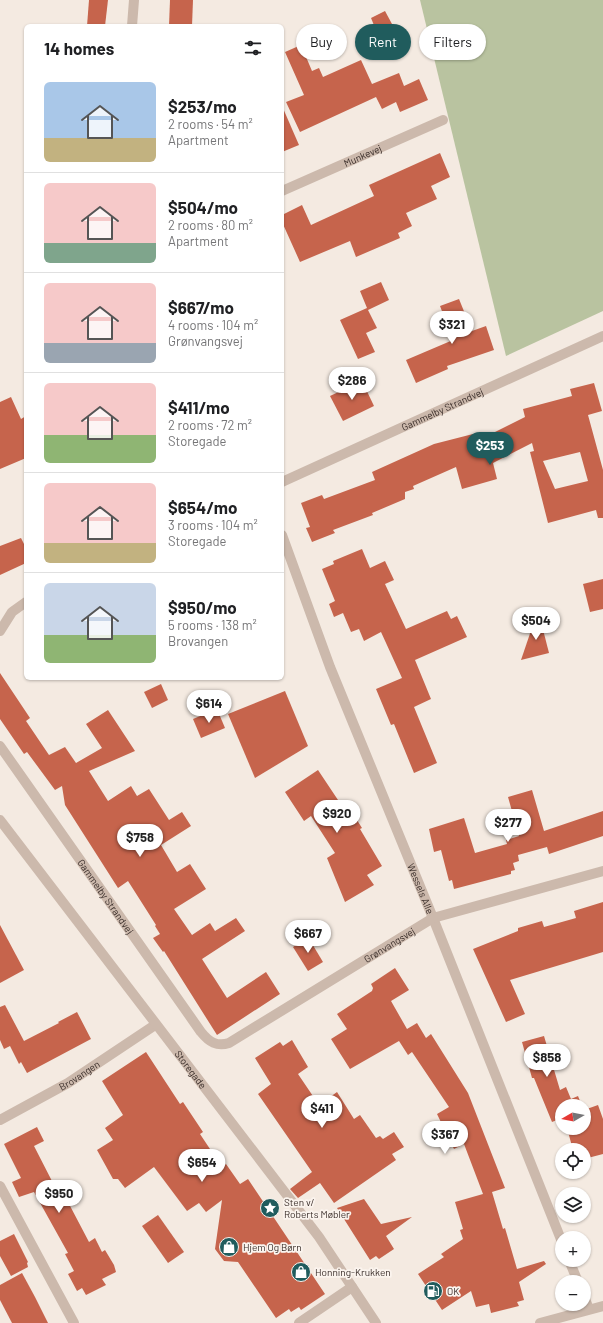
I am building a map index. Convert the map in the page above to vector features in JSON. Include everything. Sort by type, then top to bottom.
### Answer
[{"type":"street","points":[[132,24],[134,0]]},
{"type":"street","name":"Munkevej","points":[[284,190],[443,120]]},
{"type":"street","name":"Gammelby Strandvej","points":[[284,481],[603,336]]},
{"type":"street","name":"Wessels Alle","points":[[284,540],[330,667],[434,918],[558,1231]]},
{"type":"street","points":[[0,631],[12,612],[24,603]]},
{"type":"street","name":"Gammelby Strandvej","points":[[0,746],[206,1039],[214,1043]]},
{"type":"street","name":"Storegade","points":[[0,820],[318,1237],[376,1323]]},
{"type":"street","name":"Grønvangsvej","points":[[214,1043],[219,1045],[229,1043],[434,918],[603,871]]},
{"type":"street","name":"Brovangen","points":[[0,1120],[68,1083],[155,1025]]},
{"type":"street","points":[[0,1186],[74,1323]]},
{"type":"street","points":[[299,1323],[352,1287]]},
{"type":"street","points":[[591,1309],[603,1306]]},
{"type":"street","points":[[540,1323],[582,1311]]},
{"type":"green space","points":[[420,0],[603,0],[603,311],[506,356],[434,60],[486,60],[486,24],[426,24]]},
{"type":"building","points":[[89,0],[108,0],[105,24],[87,24]]},
{"type":"building","points":[[170,0],[193,0],[192,24],[169,24]]},
{"type":"building","points":[[385,11],[392,24],[373,24],[371,18]]},
{"type":"building","points":[[296,47],[296,60],[307,60],[312,71],[319,68],[323,77],[361,60],[372,84],[399,73],[404,86],[419,79],[428,100],[400,112],[396,102],[382,109],[376,97],[300,132],[286,102],[304,95],[285,52]]},
{"type":"building","points":[[284,111],[299,145],[284,151]]},
{"type":"building","points":[[440,153],[450,177],[431,186],[437,199],[406,213],[412,226],[398,233],[400,238],[356,257],[350,241],[300,262],[284,226],[284,214],[302,205],[311,225],[374,196],[369,185]]},
{"type":"building","points":[[381,282],[389,300],[368,310],[377,328],[366,333],[375,352],[358,359],[340,320],[367,308],[360,291]]},
{"type":"building","points":[[459,299],[472,331],[486,326],[494,350],[447,366],[448,369],[416,383],[406,360],[453,340],[440,306]]},
{"type":"building","points":[[362,381],[374,406],[343,421],[330,396]]},
{"type":"building","points":[[594,383],[602,411],[588,415],[603,470],[603,518],[598,518],[596,510],[548,523],[530,452],[534,451],[532,443],[493,463],[497,479],[462,489],[456,467],[413,486],[414,489],[405,492],[405,499],[372,513],[373,515],[333,530],[335,533],[312,542],[306,528],[310,527],[301,503],[322,495],[324,499],[375,480],[372,472],[434,444],[473,434],[475,442],[525,417],[523,409],[572,396],[570,389]],"holes":[[[580,452],[588,481],[555,489],[543,461]]]},
{"type":"building","points":[[11,397],[21,419],[24,417],[24,459],[0,469],[0,402]]},
{"type":"building","points":[[21,538],[24,544],[24,564],[0,575],[0,546]]},
{"type":"building","points":[[362,549],[370,568],[385,561],[394,580],[385,584],[406,629],[447,611],[451,619],[457,616],[467,637],[415,660],[431,699],[414,707],[437,763],[414,773],[394,724],[391,725],[376,689],[402,678],[381,632],[364,641],[359,629],[351,632],[343,613],[334,617],[329,604],[335,601],[322,569],[334,564],[333,561]]},
{"type":"building","points":[[603,579],[603,609],[590,612],[583,584]]},
{"type":"building","points":[[538,610],[549,653],[521,660]]},
{"type":"building","points":[[0,673],[30,718],[26,721],[49,755],[65,747],[76,763],[102,748],[86,724],[108,710],[135,751],[89,771],[108,801],[131,786],[137,796],[149,789],[169,820],[182,812],[191,826],[161,845],[177,872],[190,864],[206,889],[174,909],[192,935],[210,923],[215,931],[236,918],[245,931],[202,959],[227,998],[266,972],[280,994],[217,1035],[164,951],[163,952],[153,938],[160,934],[155,926],[156,925],[128,881],[118,888],[65,805],[62,786],[55,790],[27,752],[24,754],[0,719]]},
{"type":"building","points":[[161,684],[168,700],[152,708],[144,692]]},
{"type":"building","points":[[285,691],[308,746],[255,778],[228,714]]},
{"type":"building","points":[[217,709],[225,728],[201,738],[193,719]]},
{"type":"building","points":[[318,770],[346,812],[350,809],[382,866],[367,875],[374,885],[345,902],[327,858],[335,853],[311,816],[304,821],[285,792]]},
{"type":"building","points":[[532,790],[544,831],[603,811],[603,836],[549,854],[547,847],[518,855],[519,861],[513,863],[515,870],[511,871],[511,874],[454,889],[452,880],[449,881],[441,850],[434,852],[429,829],[464,818],[475,853],[507,844],[506,840],[519,836],[508,797]]},
{"type":"building","points":[[603,902],[603,952],[510,980],[525,1014],[506,1022],[473,949],[518,931],[518,928],[542,921],[544,927],[576,918],[574,911]]},
{"type":"building","points":[[0,925],[24,970],[0,983]]},
{"type":"building","points":[[308,937],[323,962],[308,971],[293,947]]},
{"type":"building","points":[[395,968],[409,990],[391,1001],[407,1029],[417,1023],[426,1038],[431,1034],[468,1093],[505,1188],[492,1192],[503,1229],[505,1228],[517,1269],[544,1261],[546,1264],[519,1282],[524,1300],[517,1302],[519,1306],[491,1313],[489,1304],[476,1307],[471,1291],[442,1310],[418,1274],[444,1257],[441,1254],[463,1239],[460,1230],[463,1229],[455,1202],[483,1194],[464,1144],[454,1149],[437,1114],[449,1107],[412,1052],[408,1055],[399,1041],[350,1069],[331,1039],[347,1029],[337,1014],[372,991],[373,988],[371,984]]},
{"type":"building","points":[[5,1005],[24,1041],[77,1012],[91,1039],[27,1073],[21,1062],[19,1064],[10,1046],[4,1049],[0,1040],[0,1007]]},
{"type":"building","points":[[544,1036],[560,1090],[566,1087],[571,1099],[555,1099],[555,1121],[552,1122],[534,1078],[532,1078],[522,1042]]},
{"type":"building","points":[[292,1040],[308,1067],[298,1074],[319,1105],[337,1092],[354,1119],[360,1115],[376,1138],[380,1136],[383,1139],[394,1132],[404,1147],[392,1154],[396,1160],[334,1203],[320,1183],[298,1198],[290,1189],[312,1172],[258,1094],[271,1084],[255,1058],[280,1042],[283,1046]]},
{"type":"building","points":[[146,1052],[180,1104],[183,1102],[203,1132],[200,1134],[222,1167],[226,1164],[240,1184],[248,1179],[325,1294],[301,1310],[299,1307],[291,1312],[289,1309],[276,1318],[238,1262],[224,1261],[215,1249],[222,1200],[206,1212],[199,1203],[187,1211],[154,1167],[125,1188],[118,1179],[113,1179],[97,1150],[113,1140],[105,1128],[123,1115],[102,1081]]},
{"type":"building","points":[[578,1096],[579,1099],[571,1099]]},
{"type":"building","points":[[598,1105],[603,1119],[603,1154],[591,1157],[591,1143],[571,1143],[569,1135],[591,1135],[591,1108]]},
{"type":"building","points":[[37,1127],[44,1141],[34,1146],[54,1185],[58,1183],[89,1242],[95,1238],[102,1252],[105,1250],[114,1265],[116,1272],[102,1279],[106,1285],[86,1295],[82,1288],[77,1291],[68,1274],[74,1271],[65,1254],[68,1253],[34,1192],[19,1197],[12,1182],[21,1178],[4,1144]]},
{"type":"building","points":[[364,1199],[381,1224],[412,1217],[386,1236],[394,1249],[379,1259],[376,1256],[370,1260],[337,1208]]},
{"type":"building","points":[[158,1215],[184,1252],[168,1263],[142,1226]]},
{"type":"building","points":[[14,1234],[28,1262],[28,1267],[11,1276],[0,1256],[0,1241]]},
{"type":"building","points":[[22,1273],[48,1323],[12,1323],[0,1300],[0,1285]]},
{"type":"place","name":"Sten v/ Roberts Møbler","points":[[270,1208]]},
{"type":"place","name":"Hjem Og Børn","points":[[229,1247]]},
{"type":"place","name":"Honning-Krukken","points":[[301,1272]]},
{"type":"place","name":"OK","points":[[433,1291]]}]
